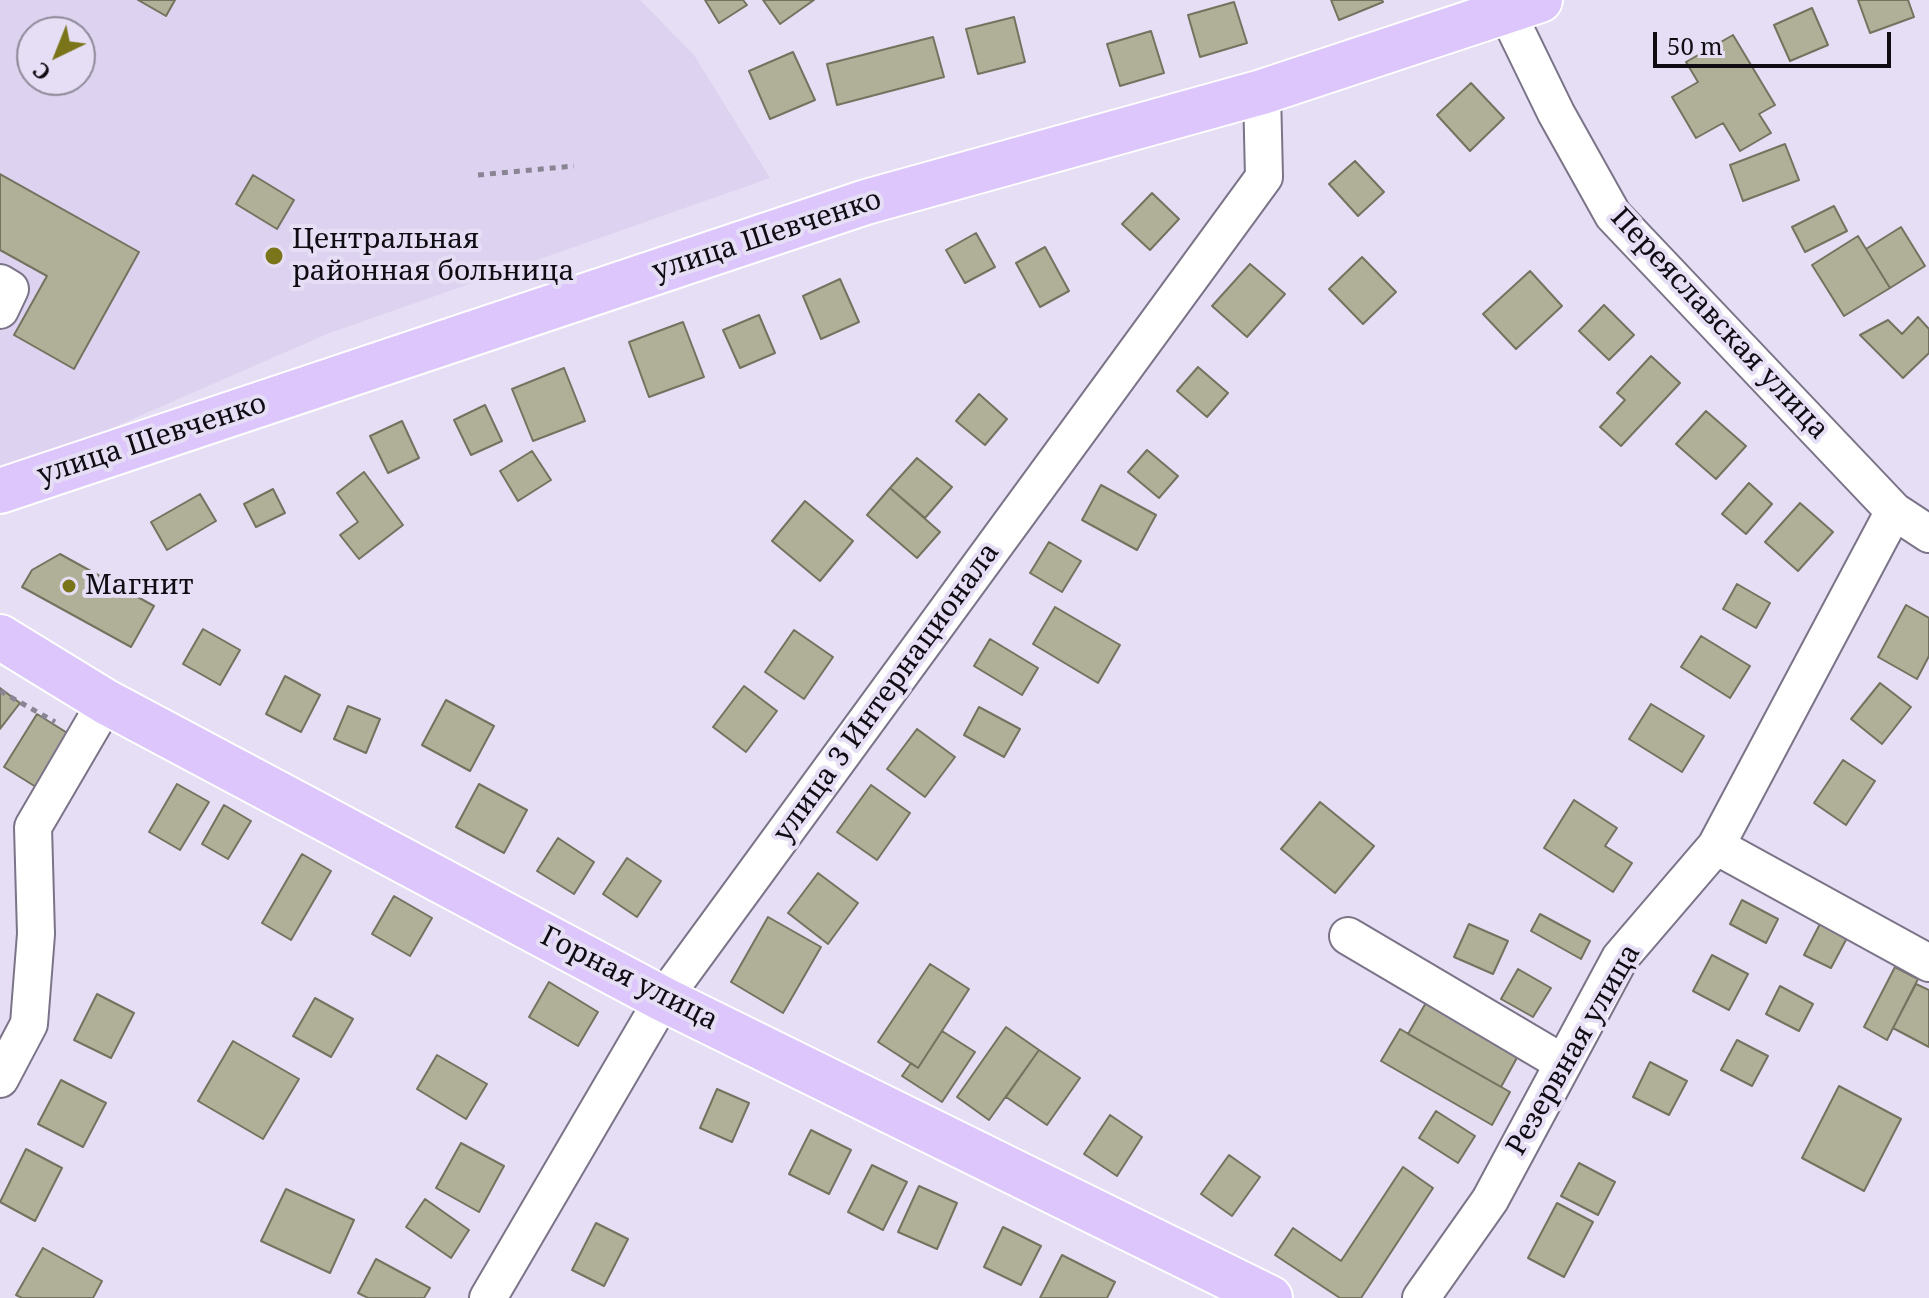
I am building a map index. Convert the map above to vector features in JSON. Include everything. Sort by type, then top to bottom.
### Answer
[{"type":"main road","name":"улица Шевченко","points":[[0,491],[866,202],[1262,92],[1516,4]]},
{"type":"main road","name":"Горная улица","points":[[0,637],[106,702],[663,999],[1270,1298]]},
{"type":"street","name":"Переяславская улица","points":[[1516,4],[1556,113],[1613,215],[1894,511],[1929,534]]},
{"type":"street","name":"улица 3 Интернационала","points":[[488,1298],[663,999],[1264,177],[1262,92]]},
{"type":"street","points":[[0,283],[10,289],[0,310]]},
{"type":"street","name":"Резервная улица","points":[[1421,1298],[1490,1200],[1620,958],[1716,846],[1894,511]]},
{"type":"street","points":[[0,1079],[29,1024],[36,934],[33,827],[106,702]]},
{"type":"street","points":[[1716,846],[1929,963]]},
{"type":"street","points":[[1348,936],[1563,1063]]},
{"type":"path","points":[[478,175],[574,166]]},
{"type":"shaded area","name":"Центральная районная больница","points":[[0,0],[640,0],[694,55],[770,178],[327,334],[0,477]]},
{"type":"building","points":[[138,0],[175,0],[166,16]]},
{"type":"building","points":[[705,0],[743,0],[747,5],[719,23]]},
{"type":"building","points":[[763,0],[814,0],[780,24]]},
{"type":"building","points":[[1331,0],[1382,0],[1383,2],[1339,20]]},
{"type":"building","points":[[1858,0],[1908,0],[1914,17],[1870,33]]},
{"type":"building","points":[[1234,2],[1247,43],[1200,57],[1188,15]]},
{"type":"building","points":[[1812,8],[1828,45],[1790,61],[1774,25]]},
{"type":"building","points":[[1014,17],[1025,62],[978,74],[966,29]]},
{"type":"building","points":[[1151,31],[1164,73],[1120,86],[1107,44]]},
{"type":"building","points":[[1733,35],[1775,105],[1759,114],[1771,133],[1740,151],[1723,123],[1696,138],[1672,97],[1698,82],[1686,62]]},
{"type":"building","points":[[933,37],[944,77],[837,105],[827,64]]},
{"type":"building","points":[[793,52],[815,100],[770,119],[749,71]]},
{"type":"building","points":[[1471,83],[1504,118],[1470,151],[1437,115]]},
{"type":"building","points":[[1785,144],[1799,180],[1743,201],[1730,165]]},
{"type":"building","points":[[1355,161],[1384,192],[1358,216],[1329,184]]},
{"type":"building","points":[[0,174],[139,252],[74,369],[14,335],[47,276],[0,250]]},
{"type":"building","points":[[253,175],[294,200],[277,229],[236,204]]},
{"type":"building","points":[[1152,193],[1179,219],[1150,250],[1122,224]]},
{"type":"building","points":[[1834,206],[1847,231],[1805,252],[1792,227]]},
{"type":"building","points":[[1901,227],[1925,266],[1890,288],[1866,249]]},
{"type":"building","points":[[976,233],[995,267],[965,283],[946,250]]},
{"type":"building","points":[[1858,236],[1890,288],[1844,316],[1812,265]]},
{"type":"building","points":[[1045,247],[1069,291],[1040,307],[1016,263]]},
{"type":"building","points":[[1362,257],[1396,292],[1363,324],[1329,289]]},
{"type":"building","points":[[1250,264],[1285,294],[1247,337],[1212,306]]},
{"type":"building","points":[[1530,271],[1562,306],[1516,349],[1483,314]]},
{"type":"building","points":[[840,279],[859,322],[821,339],[803,296]]},
{"type":"building","points":[[1604,305],[1634,335],[1609,360],[1579,331]]},
{"type":"building","points":[[759,315],[775,353],[740,368],[723,330]]},
{"type":"building","points":[[1918,317],[1929,329],[1929,353],[1903,378],[1860,335],[1888,320],[1902,334]]},
{"type":"building","points":[[683,322],[704,377],[649,397],[629,342]]},
{"type":"building","points":[[1651,356],[1680,383],[1621,446],[1600,427],[1625,400],[1617,393]]},
{"type":"building","points":[[1198,367],[1228,393],[1207,417],[1177,391]]},
{"type":"building","points":[[564,368],[585,421],[533,441],[512,389]]},
{"type":"building","points":[[979,394],[1007,419],[985,445],[956,421]]},
{"type":"building","points":[[485,405],[502,441],[471,455],[454,420]]},
{"type":"building","points":[[1706,411],[1746,446],[1716,479],[1676,444]]},
{"type":"building","points":[[402,421],[419,458],[388,473],[370,436]]},
{"type":"building","points":[[1147,450],[1178,476],[1159,498],[1128,472]]},
{"type":"building","points":[[532,451],[551,480],[518,501],[500,471]]},
{"type":"building","points":[[917,458],[952,487],[925,518],[890,488]]},
{"type":"building","points":[[364,472],[403,525],[359,559],[340,535],[358,522],[337,493]]},
{"type":"building","points":[[1749,483],[1772,504],[1746,534],[1722,514]]},
{"type":"building","points":[[1101,485],[1156,515],[1137,550],[1082,520]]},
{"type":"building","points":[[890,488],[940,532],[917,558],[867,515]]},
{"type":"building","points":[[273,489],[285,513],[256,527],[244,504]]},
{"type":"building","points":[[200,494],[216,521],[167,550],[151,522]]},
{"type":"building","points":[[805,501],[853,541],[820,581],[772,541]]},
{"type":"building","points":[[1800,503],[1833,532],[1798,571],[1765,542]]},
{"type":"building","points":[[1049,542],[1081,561],[1062,592],[1030,573]]},
{"type":"building","points":[[60,554],[154,606],[131,647],[22,587],[32,570]]},
{"type":"building","points":[[1737,584],[1770,603],[1756,628],[1723,609]]},
{"type":"building","points":[[1906,605],[1929,618],[1929,656],[1917,679],[1878,657]]},
{"type":"building","points":[[1055,607],[1120,645],[1098,683],[1033,644]]},
{"type":"building","points":[[203,629],[240,650],[220,685],[183,664]]},
{"type":"building","points":[[794,630],[833,657],[804,699],[765,672]]},
{"type":"building","points":[[1701,636],[1750,666],[1730,698],[1681,667]]},
{"type":"building","points":[[990,639],[1038,668],[1022,695],[974,666]]},
{"type":"building","points":[[285,676],[320,695],[301,732],[266,714]]},
{"type":"building","points":[[1880,683],[1911,707],[1882,744],[1851,719]]},
{"type":"building","points":[[744,686],[777,711],[746,752],[713,727]]},
{"type":"building","points":[[0,688],[20,703],[0,729]]},
{"type":"building","points":[[446,700],[494,726],[470,771],[422,745]]},
{"type":"building","points":[[1651,704],[1704,736],[1682,772],[1629,739]]},
{"type":"building","points":[[348,706],[380,719],[366,753],[334,739]]},
{"type":"building","points":[[979,707],[1020,729],[1004,757],[964,735]]},
{"type":"building","points":[[37,714],[69,734],[36,787],[4,767]]},
{"type":"building","points":[[917,729],[955,757],[925,797],[887,769]]},
{"type":"building","points":[[1843,760],[1875,781],[1846,825],[1814,803]]},
{"type":"building","points":[[177,784],[209,802],[180,850],[149,832]]},
{"type":"building","points":[[479,784],[527,810],[504,853],[456,827]]},
{"type":"building","points":[[871,785],[910,813],[877,860],[837,832]]},
{"type":"building","points":[[1574,800],[1617,828],[1605,846],[1632,863],[1613,892],[1544,848]]},
{"type":"building","points":[[1320,802],[1374,846],[1335,893],[1281,849]]},
{"type":"building","points":[[224,805],[251,821],[228,859],[202,844]]},
{"type":"building","points":[[558,838],[594,862],[574,894],[537,871]]},
{"type":"building","points":[[302,854],[331,871],[291,940],[262,923]]},
{"type":"building","points":[[627,858],[661,881],[637,917],[603,894]]},
{"type":"building","points":[[818,873],[858,903],[828,944],[788,913]]},
{"type":"building","points":[[394,896],[432,918],[410,956],[372,934]]},
{"type":"building","points":[[1742,900],[1778,919],[1766,943],[1730,924]]},
{"type":"building","points":[[1540,914],[1590,941],[1581,959],[1531,931]]},
{"type":"building","points":[[768,917],[821,947],[783,1013],[731,982]]},
{"type":"building","points":[[1821,922],[1848,936],[1831,968],[1804,955]]},
{"type":"building","points":[[1469,924],[1508,941],[1493,974],[1454,957]]},
{"type":"building","points":[[1712,955],[1748,974],[1729,1010],[1693,991]]},
{"type":"building","points":[[930,964],[969,989],[918,1068],[878,1042]]},
{"type":"building","points":[[1895,967],[1918,979],[1887,1040],[1864,1027]]},
{"type":"building","points":[[1518,969],[1551,988],[1533,1017],[1501,999]]},
{"type":"building","points":[[549,982],[598,1012],[578,1046],[529,1017]]},
{"type":"building","points":[[1916,984],[1929,990],[1929,1047],[1893,1028]]},
{"type":"building","points":[[1780,986],[1813,1004],[1799,1031],[1766,1014]]},
{"type":"building","points":[[97,994],[134,1013],[111,1058],[74,1040]]},
{"type":"building","points":[[315,998],[353,1019],[331,1057],[293,1036]]},
{"type":"building","points":[[1427,1001],[1519,1054],[1501,1087],[1408,1034]]},
{"type":"building","points":[[1006,1027],[1039,1050],[989,1120],[957,1097]]},
{"type":"building","points":[[1400,1029],[1510,1092],[1492,1125],[1381,1061]]},
{"type":"building","points":[[942,1031],[975,1052],[942,1102],[902,1076],[911,1063],[918,1068]]},
{"type":"building","points":[[1737,1040],[1768,1056],[1752,1086],[1721,1070]]},
{"type":"building","points":[[233,1041],[299,1079],[263,1139],[198,1101]]},
{"type":"building","points":[[1039,1050],[1080,1078],[1047,1125],[1006,1097]]},
{"type":"building","points":[[437,1055],[487,1084],[466,1119],[417,1089]]},
{"type":"building","points":[[1650,1062],[1687,1081],[1669,1115],[1633,1097]]},
{"type":"building","points":[[61,1080],[106,1103],[83,1147],[38,1124]]},
{"type":"building","points":[[1839,1086],[1901,1119],[1864,1191],[1802,1158]]},
{"type":"building","points":[[717,1089],[749,1103],[732,1142],[700,1128]]},
{"type":"building","points":[[1436,1111],[1475,1136],[1458,1163],[1419,1138]]},
{"type":"building","points":[[1110,1115],[1142,1137],[1117,1176],[1084,1154]]},
{"type":"building","points":[[811,1130],[851,1150],[829,1194],[789,1174]]},
{"type":"building","points":[[461,1143],[504,1166],[479,1212],[436,1188]]},
{"type":"building","points":[[26,1149],[62,1168],[35,1221],[0,1202]]},
{"type":"building","points":[[1229,1155],[1260,1177],[1232,1216],[1201,1194]]},
{"type":"building","points":[[1579,1163],[1615,1182],[1598,1215],[1561,1196]]},
{"type":"building","points":[[872,1165],[907,1182],[883,1230],[848,1212]]},
{"type":"building","points":[[1403,1167],[1433,1188],[1361,1298],[1340,1298],[1275,1255],[1293,1228],[1341,1261]]},
{"type":"building","points":[[919,1186],[957,1203],[937,1249],[898,1232]]},
{"type":"building","points":[[286,1189],[354,1220],[330,1273],[261,1241]]},
{"type":"building","points":[[425,1199],[469,1230],[451,1258],[406,1227]]},
{"type":"building","points":[[1557,1203],[1593,1222],[1564,1277],[1528,1258]]},
{"type":"building","points":[[596,1223],[628,1239],[604,1286],[572,1270]]},
{"type":"building","points":[[1003,1227],[1041,1246],[1021,1285],[984,1267]]},
{"type":"building","points":[[43,1248],[102,1281],[93,1298],[22,1298],[16,1295]]},
{"type":"building","points":[[1062,1255],[1115,1282],[1107,1298],[1040,1298]]},
{"type":"building","points":[[376,1259],[430,1288],[424,1298],[368,1298],[358,1293]]},
{"type":"place","name":"Центральная районная больница","points":[[274,256]]},
{"type":"place","name":"Магнит","points":[[69,586]]}]
